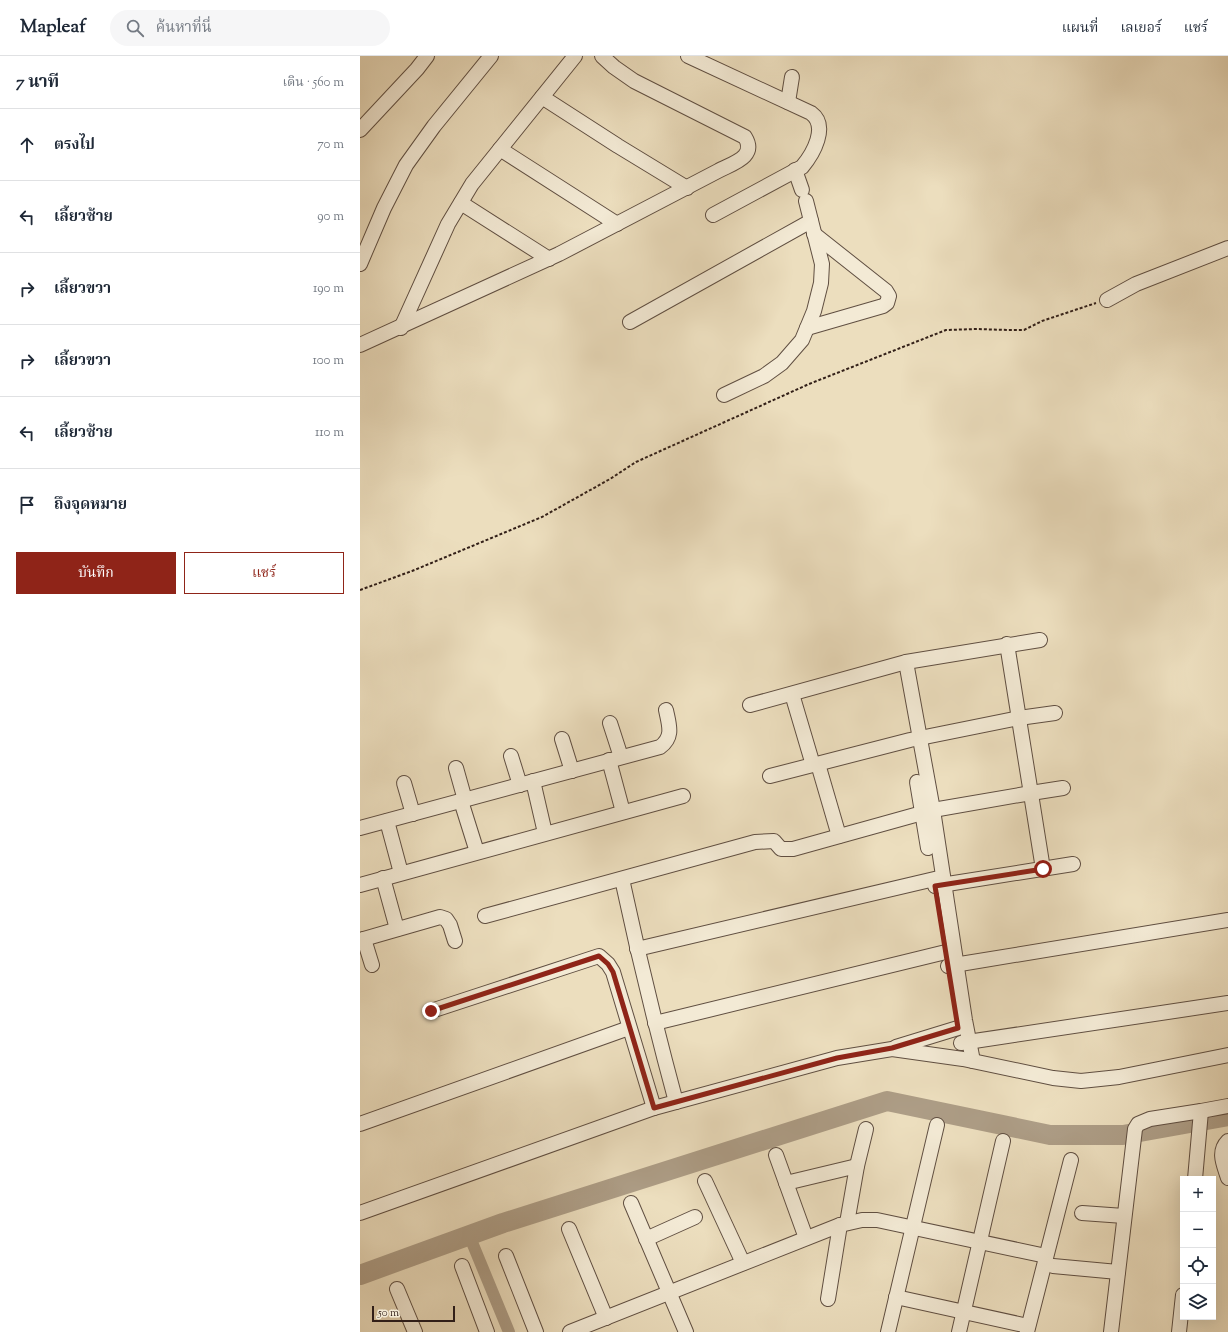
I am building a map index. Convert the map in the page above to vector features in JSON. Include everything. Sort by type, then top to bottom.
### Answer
[{"type":"street","points":[[360,130],[417,69],[427,56]]},
{"type":"street","points":[[360,264],[384,208],[406,165],[434,126],[491,56]]},
{"type":"street","points":[[360,345],[549,259],[744,157],[749,150],[749,144],[745,137],[634,81],[602,56]]},
{"type":"street","points":[[688,56],[811,113],[817,117],[818,122],[818,139],[810,158],[802,167],[712,215]]},
{"type":"street","points":[[400,328],[448,224],[472,184],[542,97],[570,58]]},
{"type":"street","points":[[788,102],[792,77]]},
{"type":"street","points":[[542,97],[687,188]]},
{"type":"street","points":[[500,149],[617,224]]},
{"type":"street","points":[[724,395],[764,376],[782,363],[802,340],[814,311],[822,283],[822,264],[804,195],[795,170]]},
{"type":"street","points":[[461,203],[549,259]]},
{"type":"street","points":[[630,322],[813,228]]},
{"type":"street","points":[[807,328],[883,306],[889,300],[886,290],[813,228]]},
{"type":"street","points":[[1107,300],[1136,284],[1228,248]]},
{"type":"street","points":[[750,705],[901,663],[1007,644],[1040,640]]},
{"type":"street","points":[[1007,644],[1032,792],[1043,869]]},
{"type":"street","points":[[901,663],[928,812],[968,1060]]},
{"type":"street","points":[[792,694],[839,836]]},
{"type":"street","points":[[361,826],[387,821],[660,747],[665,744],[670,731],[666,710]]},
{"type":"street","points":[[770,776],[914,739],[1019,718],[1055,713]]},
{"type":"street","points":[[610,723],[623,812]]},
{"type":"street","points":[[562,739],[572,770]]},
{"type":"street","points":[[511,756],[527,783],[545,834]]},
{"type":"street","points":[[456,768],[477,852]]},
{"type":"street","points":[[404,783],[413,814]]},
{"type":"street","points":[[485,916],[755,842],[774,841],[781,849],[786,850],[928,812],[1032,792],[1063,788]]},
{"type":"street","points":[[360,884],[683,796]]},
{"type":"street","points":[[387,821],[401,873]]},
{"type":"street","points":[[637,949],[939,882],[1073,864]]},
{"type":"street","points":[[383,878],[397,929]]},
{"type":"street","points":[[622,879],[637,949],[676,1102]]},
{"type":"street","points":[[372,965],[362,940],[397,929],[440,917],[446,919],[450,925],[454,942]]},
{"type":"street","points":[[655,1023],[951,958],[1228,920]]},
{"type":"street","points":[[431,1011],[599,956],[608,964],[613,972],[654,1108]]},
{"type":"street","points":[[951,958],[958,1028],[965,1043]]},
{"type":"street","points":[[965,1043],[1228,1003]]},
{"type":"street","points":[[360,1124],[629,1028]]},
{"type":"street","points":[[360,1213],[654,1108],[837,1058],[892,1048],[958,1028]]},
{"type":"street","points":[[892,1048],[968,1060],[1053,1078],[1081,1081],[1119,1077],[1228,1055]]},
{"type":"street","points":[[1111,1332],[1135,1129],[1138,1124],[1150,1119],[1201,1114],[1228,1106]]},
{"type":"street","points":[[1195,1176],[1201,1114]]},
{"type":"street","points":[[888,1332],[937,1125]]},
{"type":"street","points":[[828,1299],[866,1129]]},
{"type":"street","points":[[1228,1141],[1224,1146],[1222,1154],[1228,1178]]},
{"type":"street","points":[[959,1332],[1003,1142]]},
{"type":"street","points":[[776,1155],[806,1238]]},
{"type":"street","points":[[896,1297],[963,1312],[1027,1329],[1050,1261],[1071,1160]]},
{"type":"street","points":[[786,1183],[857,1166]]},
{"type":"street","points":[[705,1181],[743,1263]]},
{"type":"street","points":[[631,1203],[686,1332]]},
{"type":"street","points":[[1082,1213],[1124,1216]]},
{"type":"street","points":[[646,1239],[695,1216]]},
{"type":"street","points":[[570,1332],[806,1238],[844,1224],[862,1220],[878,1220],[979,1242],[1050,1261],[1118,1272]]},
{"type":"street","points":[[569,1229],[606,1318]]},
{"type":"street","points":[[506,1256],[536,1332]]},
{"type":"street","points":[[462,1266],[487,1332]]},
{"type":"street","points":[[397,1289],[415,1332]]},
{"type":"street","points":[[1179,1332],[1180,1320]]},
{"type":"path","points":[[360,590],[412,571],[542,517],[610,479],[636,462],[809,384],[946,330],[1024,330],[1042,322],[1107,300]]},
{"type":"waterway","points":[[360,1275],[503,1223],[887,1101],[1050,1135],[1123,1135],[1228,1116]]},
{"type":"waterway","points":[[469,1235],[509,1332]]},
{"type":"route","points":[[431,1011],[599,956],[603,958],[613,972],[654,1108],[837,1058],[892,1048],[958,1028],[935,886],[1043,869]]}]
